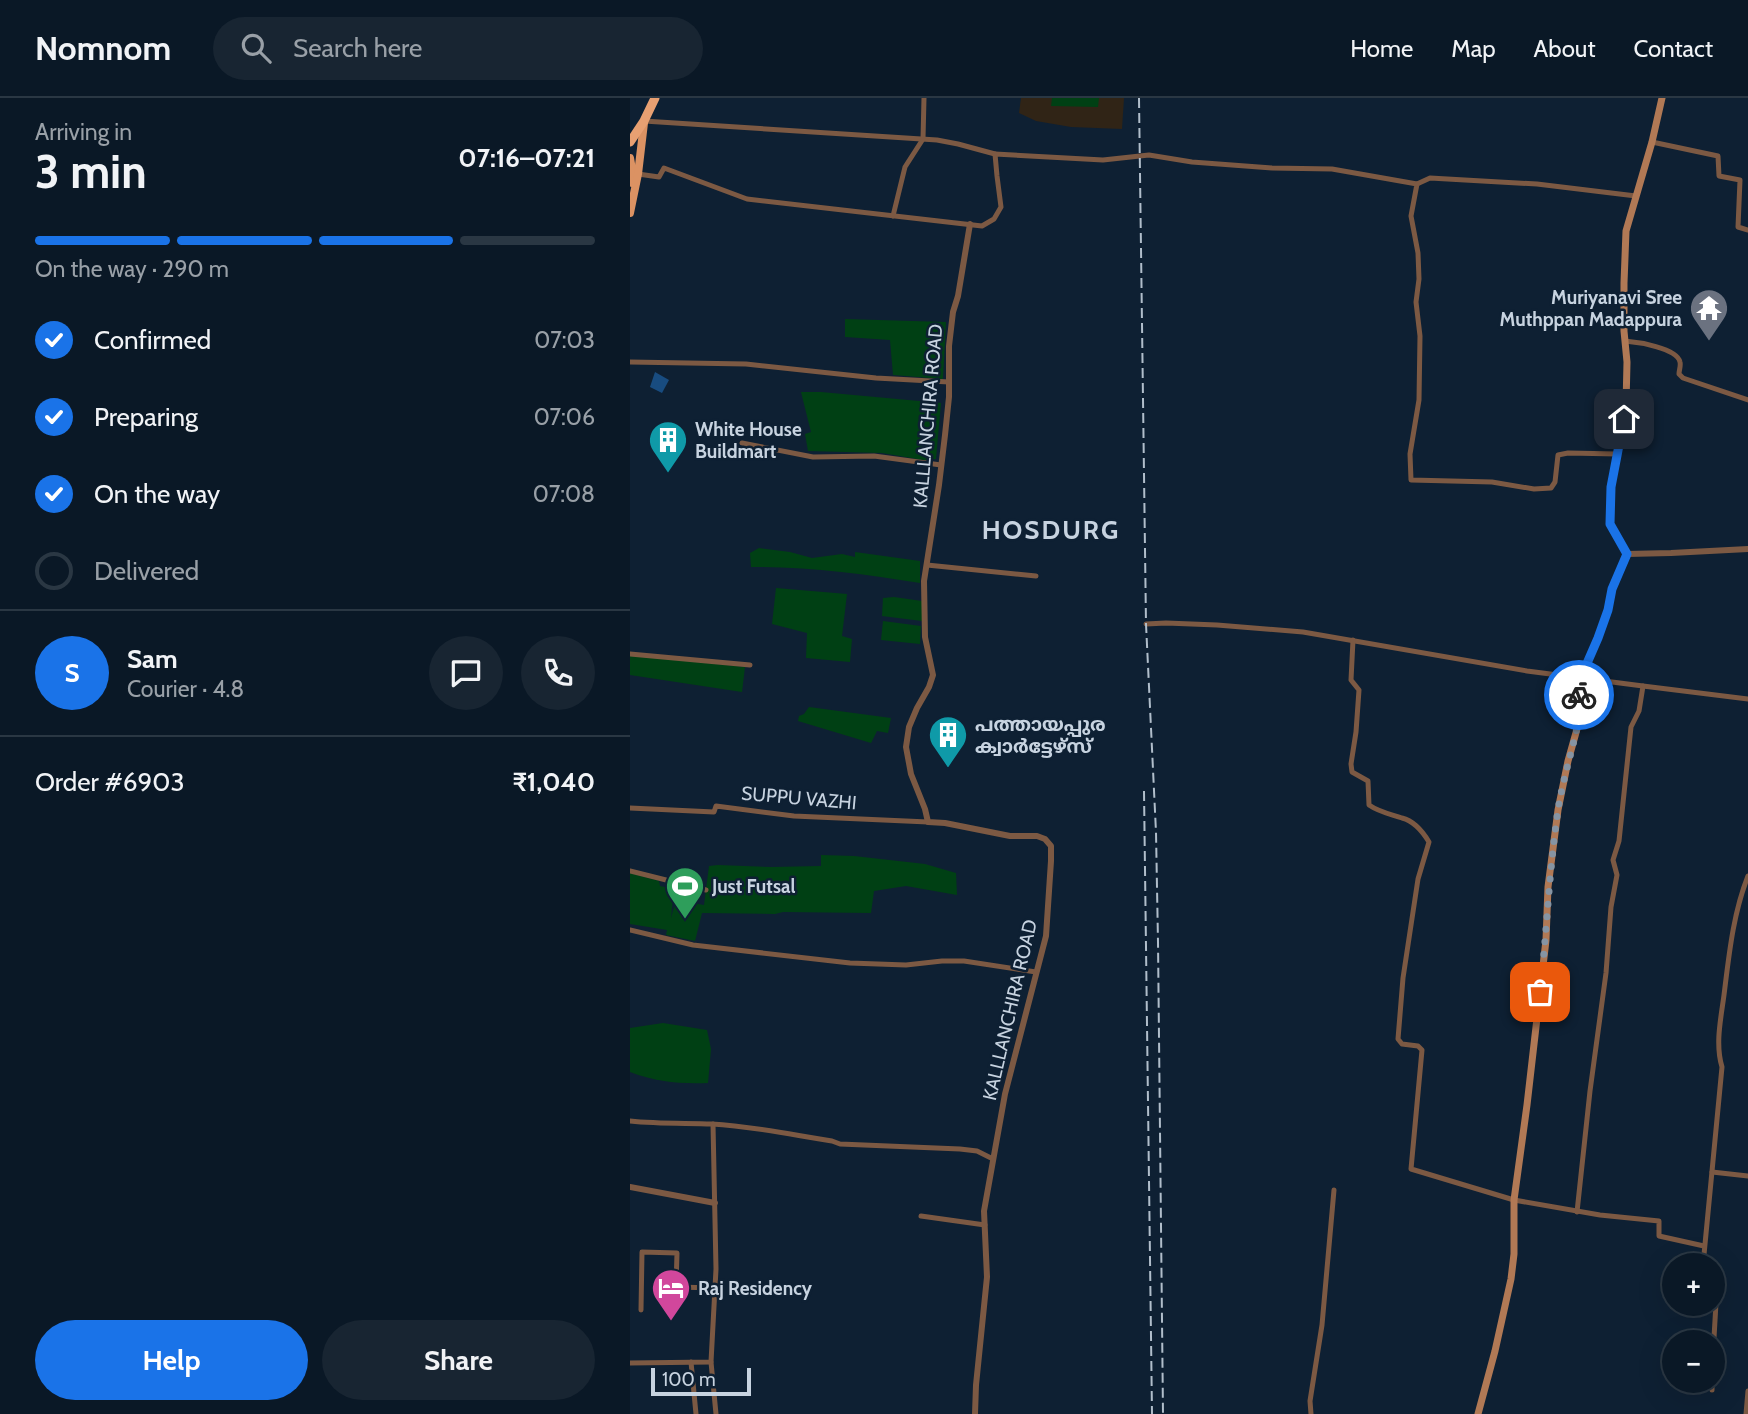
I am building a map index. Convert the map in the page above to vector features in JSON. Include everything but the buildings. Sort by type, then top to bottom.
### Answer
[{"type":"highway","points":[[630,142],[655,98]]},
{"type":"main road","points":[[1478,1414],[1511,1279],[1514,1200],[1546,940],[1550,874],[1558,810],[1577,730],[1581,677],[1598,638],[1612,589],[1627,554],[1610,524],[1611,487],[1626,405],[1626,231],[1662,98]]},
{"type":"main road","points":[[630,211],[638,174],[644,121]]},
{"type":"main road","points":[[630,158],[633,175],[630,211]]},
{"type":"street","points":[[893,216],[905,167],[923,139],[923,98]]},
{"type":"street","points":[[644,121],[936,140],[996,154],[1103,160],[1149,155],[1262,168],[1332,169],[1417,184],[1430,178],[1537,184],[1636,196]]},
{"type":"street","points":[[1652,142],[1718,156],[1719,176],[1740,180],[1738,227],[1748,230]]},
{"type":"street","points":[[638,174],[659,177],[664,168],[747,200],[982,226],[994,219],[1001,207],[996,154]]},
{"type":"street","points":[[1417,184],[1411,216],[1418,253],[1416,302],[1420,336],[1419,400],[1410,454],[1411,480],[1492,482],[1534,489],[1550,488],[1555,482],[1559,455],[1585,452],[1618,454]]},
{"type":"street","name":"KALLLANCHIRA ROAD","points":[[970,224],[953,312],[949,346],[949,397],[924,581],[925,637],[933,675],[909,727],[906,747],[911,774],[928,822],[1010,836],[1037,836],[1045,839],[1051,846],[1046,936],[1005,1094],[984,1211],[987,1277],[975,1414]]},
{"type":"street","points":[[1625,341],[1667,351],[1680,362],[1679,374],[1683,378],[1748,400]]},
{"type":"street","points":[[630,362],[746,363],[876,378],[949,382]]},
{"type":"street","points":[[742,443],[813,457],[874,456],[941,465]]},
{"type":"street","points":[[1627,554],[1748,549]]},
{"type":"street","points":[[927,565],[1036,576]]},
{"type":"street","points":[[1146,624],[1217,625],[1303,632],[1527,671],[1748,699]]},
{"type":"street","points":[[1353,640],[1351,680],[1359,690],[1352,772],[1368,781],[1368,804],[1374,809],[1405,818],[1423,833],[1429,842],[1418,879],[1403,978],[1398,1039],[1402,1044],[1418,1046],[1422,1050],[1411,1169],[1514,1200],[1577,1212],[1659,1221],[1659,1236],[1704,1246]]},
{"type":"street","points":[[630,653],[750,665]]},
{"type":"street","points":[[1577,1212],[1606,973],[1611,907],[1617,875],[1613,860],[1619,841],[1631,727],[1639,711],[1643,685]]},
{"type":"street","name":"SUPPU VAZHI","points":[[630,808],[713,812],[716,806],[794,816],[928,822]]},
{"type":"street","points":[[630,871],[706,890]]},
{"type":"street","points":[[1704,1253],[1722,1067],[1718,1055],[1721,1020],[1731,944],[1739,903],[1748,876]]},
{"type":"street","points":[[1739,903],[1748,904]]},
{"type":"street","points":[[630,930],[693,945],[850,963],[906,965],[964,961],[1036,972]]},
{"type":"street","points":[[630,1121],[759,1129],[840,1144],[960,1149],[977,1151],[993,1159]]},
{"type":"street","points":[[713,1125],[716,1288],[711,1362],[716,1414]]},
{"type":"street","points":[[1712,1172],[1748,1176]]},
{"type":"street","points":[[630,1187],[715,1203]]},
{"type":"street","points":[[1311,1414],[1310,1401],[1322,1325],[1334,1190]]},
{"type":"street","points":[[921,1216],[985,1225]]},
{"type":"street","points":[[640,1310],[642,1252],[677,1253],[676,1287],[716,1288]]},
{"type":"street","points":[[691,1362],[696,1414]]},
{"type":"street","points":[[630,1363],[711,1362]]},
{"type":"street","points":[[1746,1414],[1748,1391]]},
{"type":"shaded area","points":[[1021,98],[1124,98],[1122,129],[1071,127],[1036,121],[1019,113]]},
{"type":"green space","points":[[1052,98],[1099,98],[1098,107],[1051,106]]},
{"type":"green space","points":[[845,319],[946,322],[943,379],[893,375],[890,340],[845,337]]},
{"type":"green space","points":[[801,392],[941,403],[936,459],[923,460],[882,453],[808,451],[805,434],[811,432]]},
{"type":"green space","points":[[759,548],[812,558],[842,554],[855,557],[855,552],[920,561],[920,583],[836,571],[751,567],[750,553]]},
{"type":"green space","points":[[776,588],[847,594],[842,636],[852,639],[850,662],[806,658],[807,633],[772,624]]},
{"type":"green space","points":[[883,598],[922,601],[922,621],[882,616]]},
{"type":"green space","points":[[883,621],[921,626],[920,644],[881,640]]},
{"type":"green space","points":[[630,655],[745,667],[742,692],[630,675]]},
{"type":"green space","points":[[809,707],[891,718],[888,733],[877,731],[871,743],[798,721],[799,716]]},
{"type":"green space","points":[[821,855],[925,864],[956,873],[957,895],[906,886],[874,891],[871,913],[702,913],[695,941],[666,935],[667,930],[630,924],[630,873],[659,881],[660,886],[674,889],[671,918],[676,900],[704,905],[709,866],[821,866]]},
{"type":"green space","points":[[663,1023],[707,1030],[711,1049],[708,1083],[668,1082],[630,1072],[630,1028]]},
{"type":"water","points":[[655,372],[669,380],[662,393],[650,387]]},
{"type":"railway","points":[[1139,98],[1146,624],[1156,832],[1163,1414]]},
{"type":"railway","points":[[1144,791],[1152,1414]]},
{"type":"way so far","points":[[1540,992],[1548,887],[1558,810],[1577,730],[1579,695]]},
{"type":"place","name":"Muriyanavi Sree Muthppan Madappura","points":[[1709,342]]},
{"type":"place","name":"White House Buildmart","points":[[668,474]]},
{"type":"place","name":"പത്തായപ്പുര ക്വാർട്ടേഴ്സ്","points":[[948,769]]},
{"type":"place","name":"Just Futsal","points":[[685,920]]},
{"type":"place","name":"Raj Residency","points":[[671,1322]]},
{"type":"district","name":"HOSDURG","points":[[1051,530]]},
{"type":"route","points":[[1579,695],[1581,677],[1598,638],[1612,589],[1627,554],[1610,524],[1611,487],[1624,419]]}]
